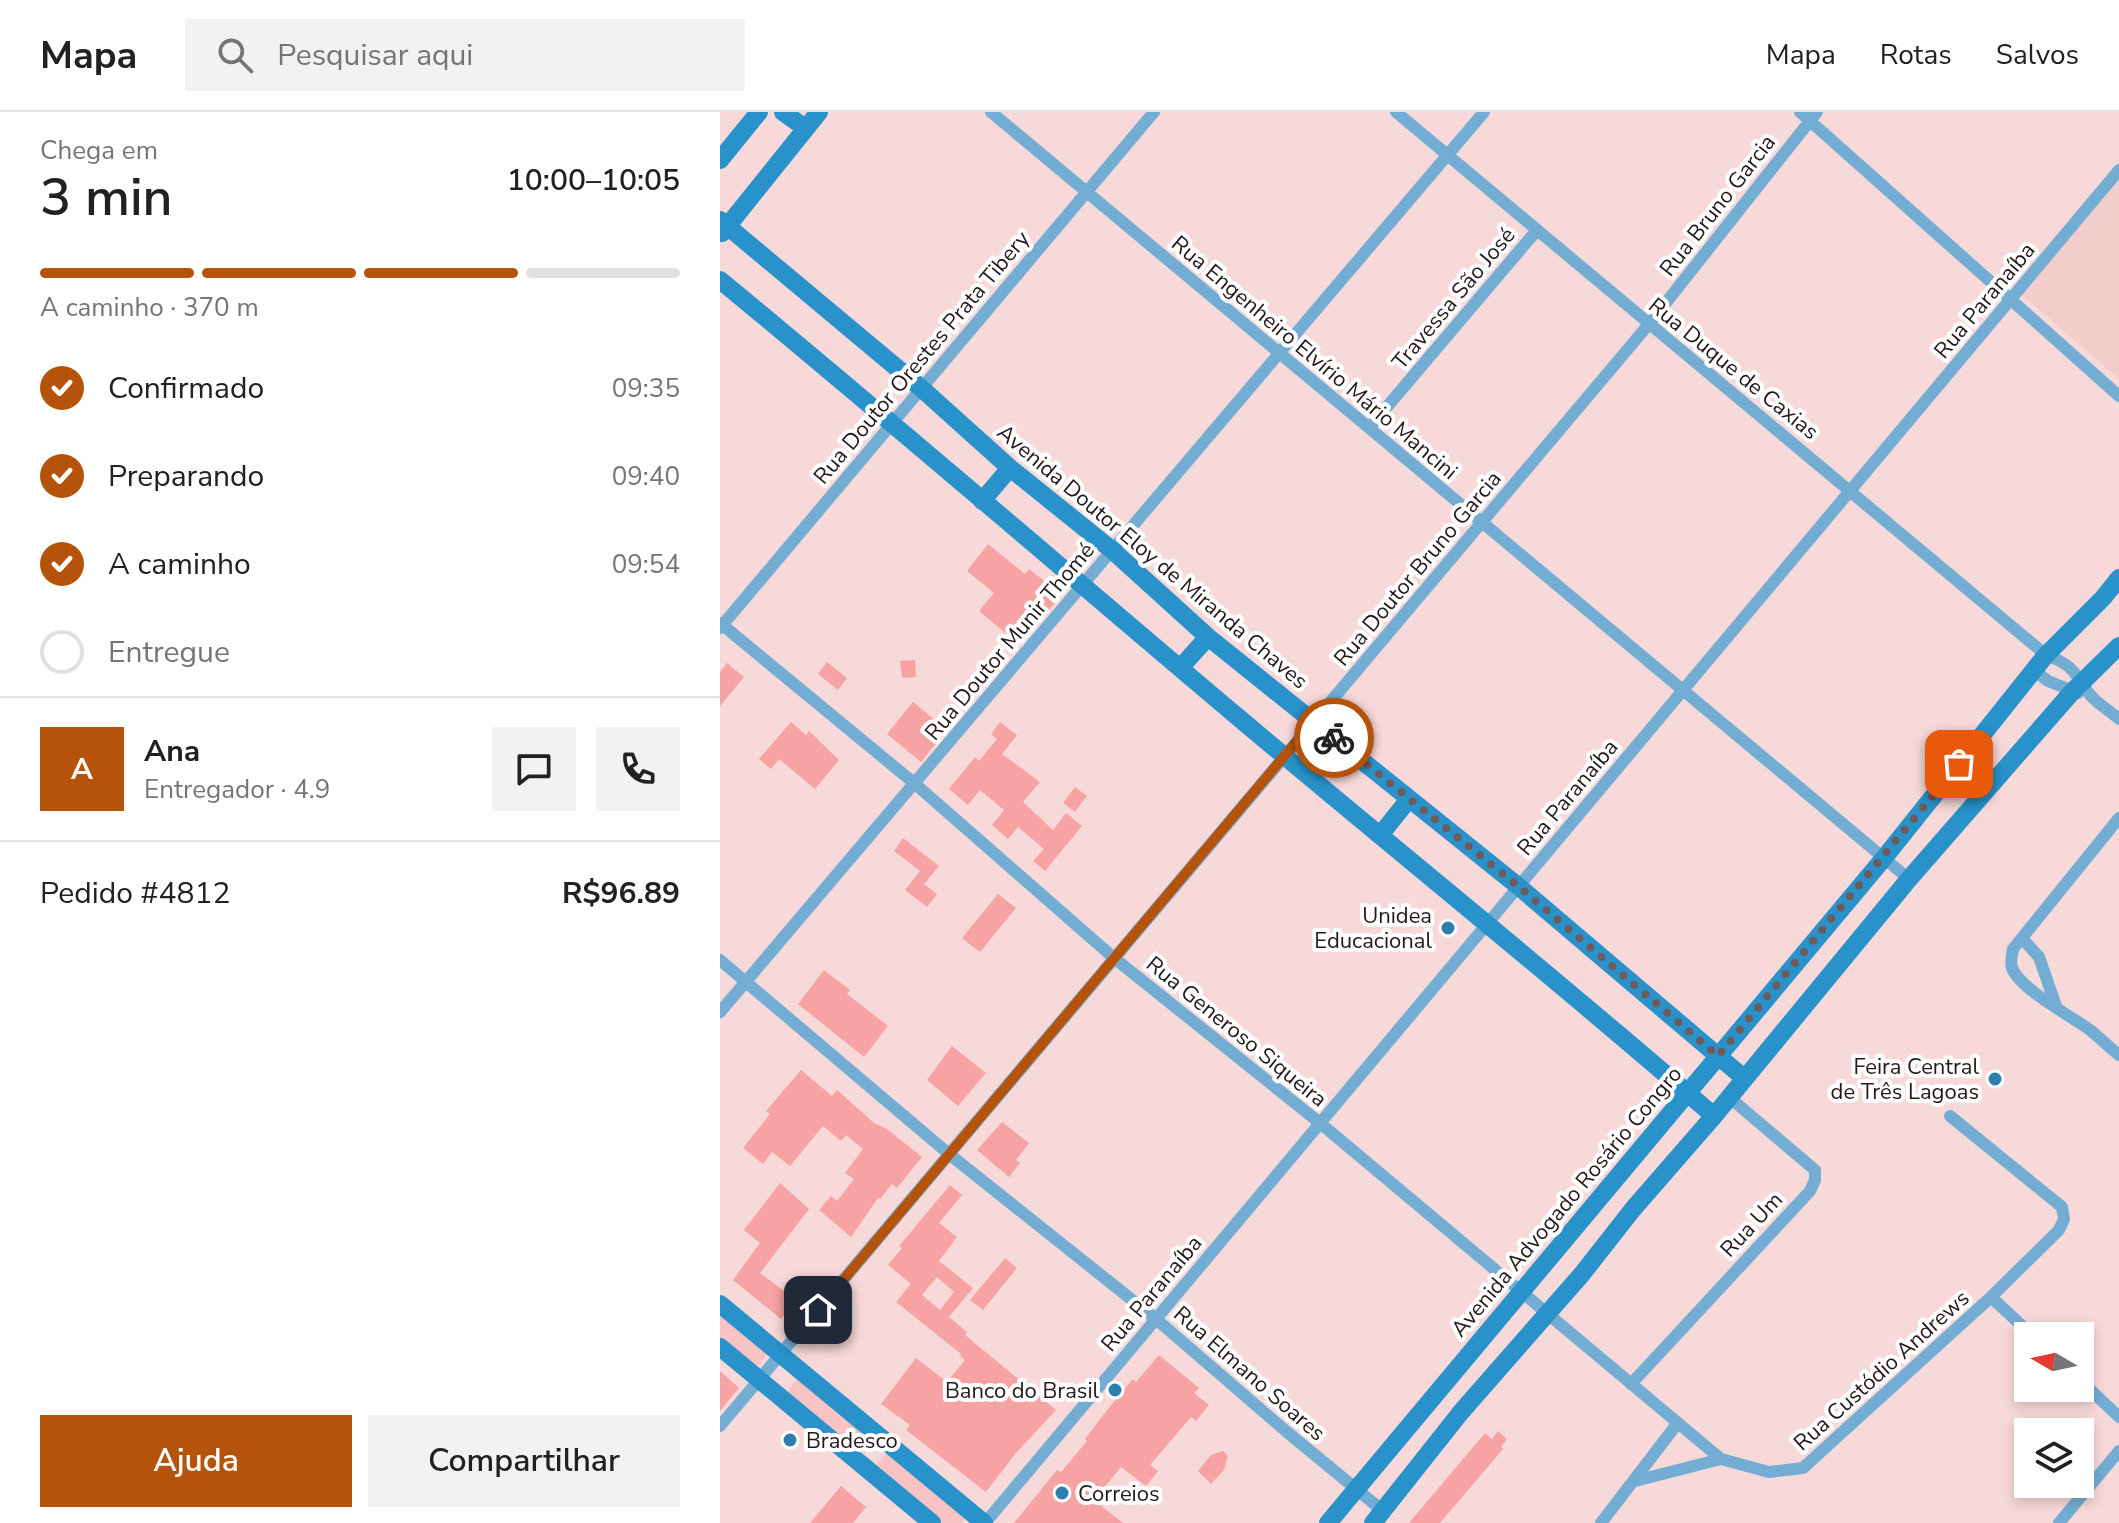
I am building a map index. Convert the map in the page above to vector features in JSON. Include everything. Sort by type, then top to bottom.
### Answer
[{"type":"main road","points":[[720,160],[759,112]]},
{"type":"main road","points":[[783,112],[805,128]]},
{"type":"main road","points":[[723,227],[819,112]]},
{"type":"main road","name":"Avenida Doutor Eloy de Miranda Chaves","points":[[723,227],[921,388],[1010,468],[1112,550],[1208,637],[1518,886],[1744,1078]]},
{"type":"main road","points":[[720,280],[893,422],[982,501],[1714,1116]]},
{"type":"main road","points":[[982,501],[1010,468]]},
{"type":"main road","name":"Avenida Advogado Rosário Congro","points":[[1328,1523],[1884,858],[2046,655],[2119,578]]},
{"type":"main road","points":[[1180,668],[1208,637]]},
{"type":"main road","points":[[1378,1517],[1461,1412],[1714,1116],[1909,879],[2119,646]]},
{"type":"main road","points":[[1381,834],[1409,799]]},
{"type":"main road","points":[[1801,957],[1825,978]]},
{"type":"main road","points":[[1610,1187],[1633,1209]]},
{"type":"main road","points":[[720,1304],[984,1523]]},
{"type":"main road","points":[[720,1347],[932,1523]]},
{"type":"main road","points":[[1437,1393],[1461,1412]]},
{"type":"main road","points":[[863,1466],[886,1441]]},
{"type":"street","name":"Rua Engenheiro Elvírio Mário Mancini","points":[[991,112],[1909,879]]},
{"type":"street","name":"Rua Doutor Orestes Prata Tibery","points":[[721,625],[1154,112]]},
{"type":"street","name":"Rua Duque de Caxias","points":[[1396,112],[2046,655],[2063,661],[2082,690]]},
{"type":"street","name":"Rua Doutor Munir Thomé","points":[[720,1012],[1484,112]]},
{"type":"street","points":[[1809,115],[2119,396]]},
{"type":"street","name":"Rua Bruno Garcia","points":[[1649,324],[1809,115]]},
{"type":"street","name":"Rua Paranaíba","points":[[984,1523],[2119,170]]},
{"type":"street","name":"Travessa São José","points":[[1369,428],[1537,230]]},
{"type":"street","name":"Rua Doutor Bruno Garcia","points":[[720,1426],[1649,324]]},
{"type":"street","name":"Rua Generoso Siqueira","points":[[721,625],[914,783],[1114,958],[1320,1123],[1721,1459]]},
{"type":"street","points":[[2035,671],[2048,681],[2082,690],[2119,719]]},
{"type":"street","points":[[2119,818],[2013,949],[2012,968],[2034,991],[2119,1055]]},
{"type":"street","points":[[2022,938],[2039,957],[2056,1006]]},
{"type":"street","name":"Rua Elmano Soares","points":[[720,960],[949,1154],[1156,1319],[1356,1489],[1378,1517]]},
{"type":"street","name":"Rua Um","points":[[1631,1384],[1810,1191],[1815,1180],[1815,1170],[1729,1097]]},
{"type":"street","name":"Rua Custódio Andrews","points":[[1635,1481],[1721,1459],[1769,1472],[1803,1468],[1991,1297],[2059,1230],[2064,1219],[2062,1207],[1950,1116]]},
{"type":"street","points":[[1991,1297],[2018,1322]]},
{"type":"street","points":[[2094,1393],[2119,1417]]},
{"type":"street","points":[[1601,1523],[1677,1424]]},
{"type":"street","points":[[2059,1523],[2119,1451]]},
{"type":"shaded area","points":[[2119,176],[2119,379],[2021,294]]},
{"type":"shaded area","points":[[720,1315],[767,1354],[754,1371],[720,1343]]},
{"type":"shaded area","points":[[797,1379],[871,1440],[858,1456],[784,1395]]},
{"type":"shaded area","points":[[888,1452],[966,1518],[962,1523],[941,1523],[875,1467]]},
{"type":"building","points":[[988,544],[1025,574],[1029,569],[1062,595],[1035,625],[1030,622],[1015,641],[979,611],[994,593],[967,571]]},
{"type":"building","points":[[915,660],[916,677],[902,678],[900,661]]},
{"type":"building","points":[[827,662],[847,678],[838,690],[818,674]]},
{"type":"building","points":[[727,663],[744,677],[720,706],[720,672]]},
{"type":"building","points":[[913,702],[947,730],[921,762],[887,734]]},
{"type":"building","points":[[791,722],[806,735],[809,731],[839,760],[815,789],[779,759],[771,769],[759,759]]},
{"type":"building","points":[[1000,722],[1017,735],[1002,754],[1040,782],[1023,802],[1053,830],[1066,813],[1082,826],[1045,871],[1033,861],[1044,849],[1018,827],[1008,839],[992,825],[1004,810],[980,790],[968,805],[949,789],[975,757],[979,761],[997,739],[991,734]]},
{"type":"building","points":[[1075,787],[1087,796],[1075,812],[1063,803]]},
{"type":"building","points":[[903,838],[939,866],[924,884],[937,894],[927,907],[905,890],[920,871],[894,851]]},
{"type":"building","points":[[998,894],[1016,908],[980,952],[962,938]]},
{"type":"building","points":[[824,970],[850,990],[847,994],[888,1026],[864,1057],[798,1004]]},
{"type":"building","points":[[952,1046],[986,1073],[958,1106],[927,1080]]},
{"type":"building","points":[[801,1070],[832,1096],[837,1090],[874,1123],[887,1129],[922,1157],[897,1188],[892,1184],[878,1198],[851,1237],[819,1210],[831,1196],[837,1201],[854,1179],[845,1173],[863,1149],[846,1135],[841,1141],[823,1126],[790,1166],[772,1152],[763,1164],[743,1148],[770,1114],[766,1111]]},
{"type":"building","points":[[1002,1122],[1029,1143],[1016,1160],[1020,1163],[1009,1177],[977,1150]]},
{"type":"building","points":[[780,1183],[809,1209],[760,1273],[796,1300],[781,1319],[733,1280],[760,1243],[744,1230]]},
{"type":"building","points":[[950,1185],[962,1195],[939,1223],[957,1237],[939,1261],[973,1288],[949,1317],[967,1332],[965,1335],[1056,1410],[1016,1453],[986,1492],[906,1430],[910,1425],[881,1404],[916,1358],[947,1382],[965,1360],[896,1302],[911,1284],[888,1265],[902,1248],[899,1246]],"holes":[[[937,1277],[954,1292],[940,1310],[922,1295]]]},
{"type":"building","points":[[1005,1258],[1017,1268],[983,1310],[970,1300]]},
{"type":"building","points":[[1159,1355],[1199,1388],[1194,1393],[1209,1405],[1196,1421],[1191,1417],[1150,1465],[1158,1471],[1146,1486],[1121,1467],[1094,1500],[1123,1523],[1014,1523],[1057,1470],[1061,1472],[1087,1441],[1085,1439],[1133,1379],[1136,1382]]},
{"type":"building","points":[[720,1371],[739,1388],[720,1411]]},
{"type":"building","points":[[1498,1431],[1507,1439],[1501,1447],[1503,1449],[1440,1523],[1409,1523],[1485,1433],[1492,1439]]},
{"type":"building","points":[[1223,1451],[1228,1456],[1224,1470],[1211,1484],[1198,1471],[1211,1455]]},
{"type":"building","points":[[841,1486],[866,1507],[853,1523],[810,1523]]},
{"type":"way so far","points":[[1334,738],[1518,886],[1718,1056],[1959,764]]},
{"type":"place","name":"Unidea Educacional","points":[[1448,928]]},
{"type":"place","name":"Feira Central de Três Lagoas","points":[[1995,1079]]},
{"type":"place","name":"Banco do Brasil","points":[[1115,1390]]},
{"type":"place","name":"Bradesco","points":[[790,1440]]},
{"type":"place","name":"Correios","points":[[1062,1493]]},
{"type":"route","points":[[818,1310],[1313,722],[1334,738]]}]
